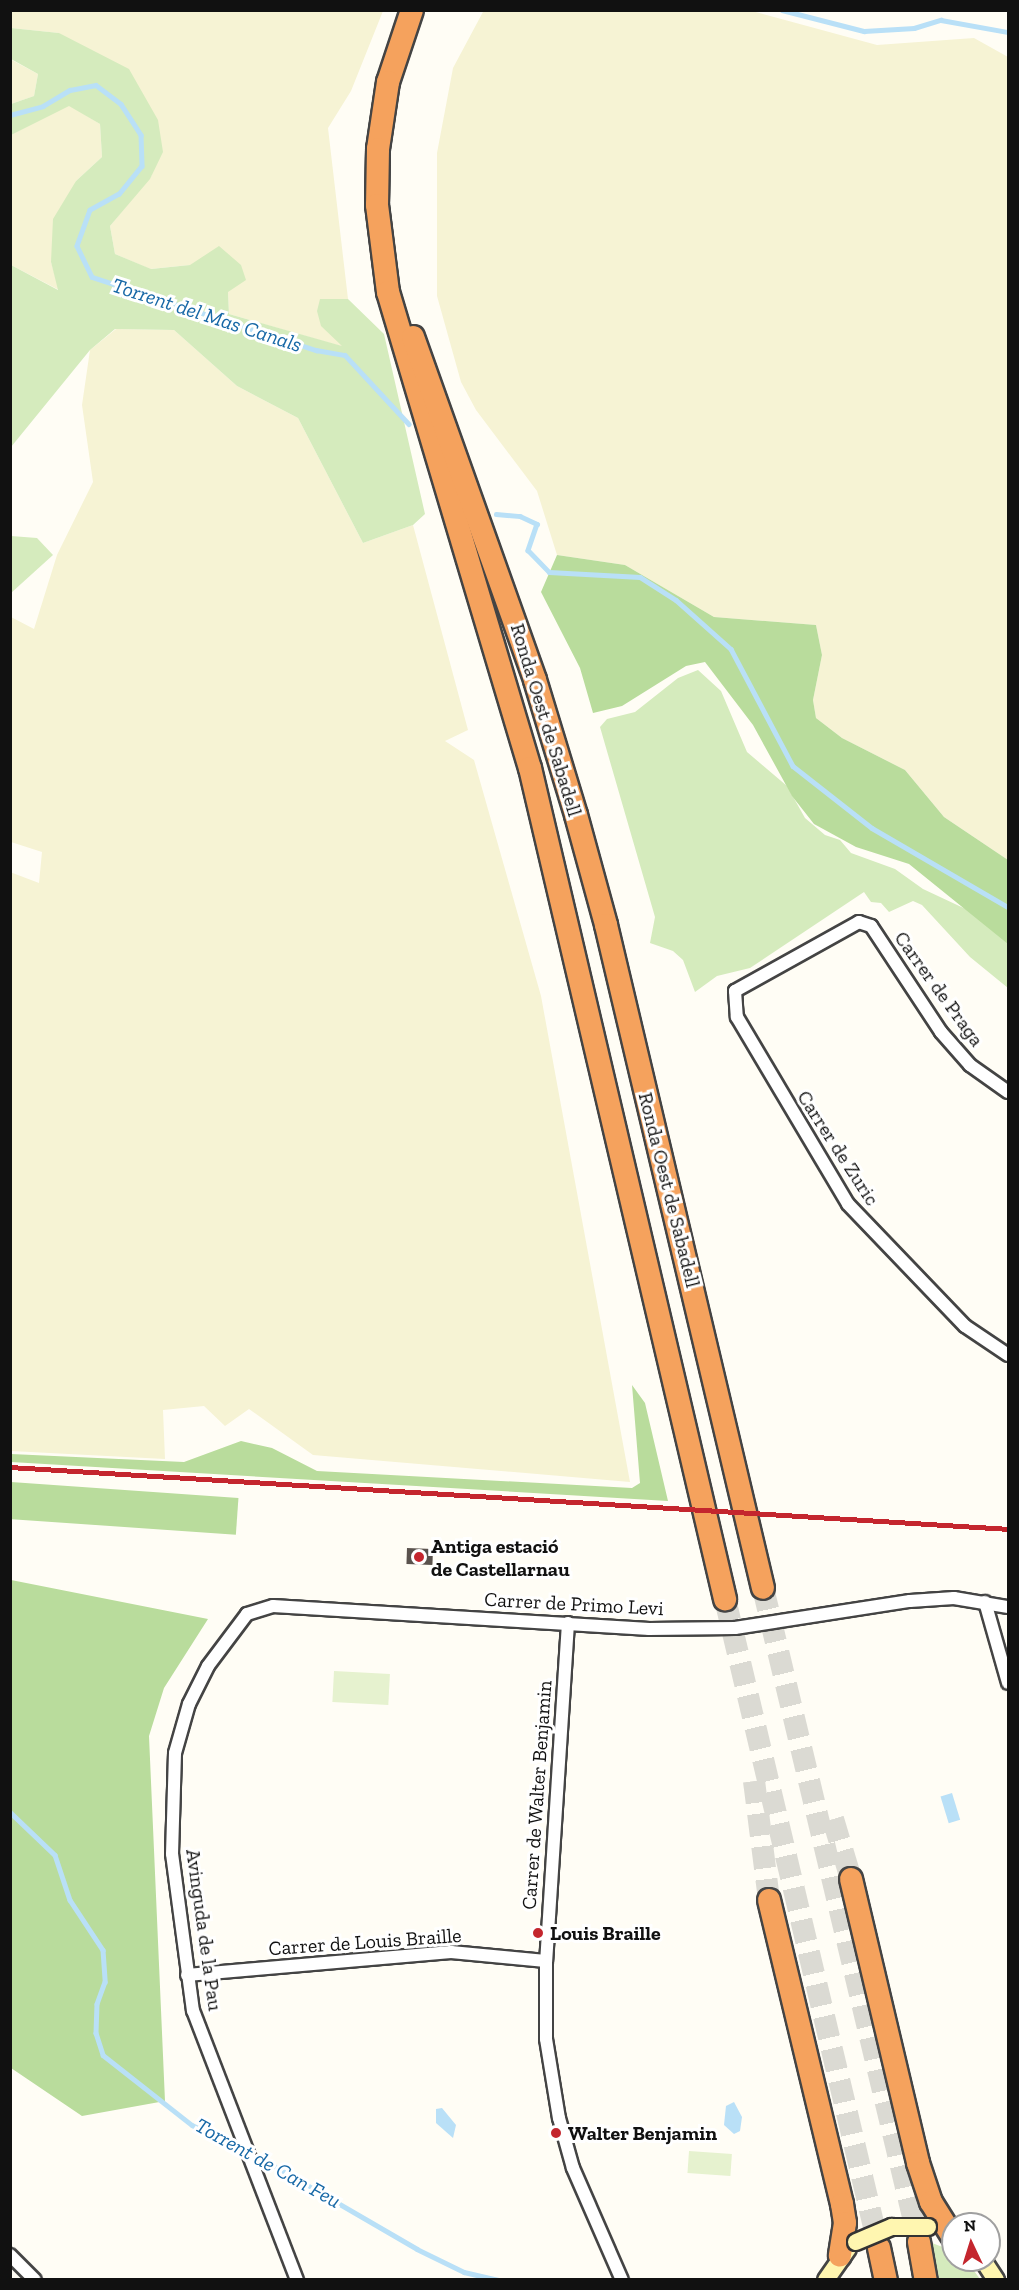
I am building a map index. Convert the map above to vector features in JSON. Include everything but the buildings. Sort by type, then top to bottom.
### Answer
[{"type":"highway","name":"Ronda Oest de Sabadell","points":[[412,10],[388,82],[378,149],[377,205],[388,292],[530,768],[725,1599]]},
{"type":"highway","name":"Ronda Oest de Sabadell","points":[[420,10],[393,99],[387,147],[385,206],[392,268],[562,766],[606,925],[729,1436],[763,1588]]},
{"type":"highway","points":[[851,1879],[918,2163],[931,2202],[941,2217]]},
{"type":"highway","points":[[769,1900],[842,2204],[848,2249]]},
{"type":"highway","points":[[924,2234],[926,2280]]},
{"type":"highway","points":[[879,2248],[885,2280]]},
{"type":"main road","points":[[826,2280],[848,2249],[892,2227],[941,2235]]},
{"type":"street","name":"Carrer de Zuric","points":[[871,926],[859,922],[735,991],[737,1017],[848,1204],[965,1326],[1008,1355]]},
{"type":"street","name":"Carrer de Praga","points":[[871,926],[941,1032],[970,1065],[1008,1092]]},
{"type":"street","name":"Carrer de Primo Levi","points":[[273,1606],[568,1623],[735,1628],[871,1606],[954,1598],[1008,1607]]},
{"type":"street","points":[[985,1602],[1008,1683]]},
{"type":"street","name":"Avinguda de la Pau","points":[[273,1606],[248,1613],[215,1655],[193,1696],[175,1753],[172,1854],[193,2011],[211,2064],[297,2280]]},
{"type":"street","name":"Carrer de Walter Benjamin","points":[[568,1623],[546,1961],[546,2038],[559,2118],[573,2168],[622,2280]]},
{"type":"street","name":"Carrer de Louis Braille","points":[[187,1975],[451,1952],[546,1961]]},
{"type":"street","points":[[10,2254],[35,2280]]},
{"type":"shaded area","points":[[11,10],[383,11],[351,91],[328,128],[348,299],[320,299],[344,347],[229,314],[228,292],[190,265],[150,269],[115,254],[110,226],[152,175],[59,33],[11,28]]},
{"type":"shaded area","points":[[484,10],[752,11],[877,45],[974,38],[1008,57],[1008,860],[944,817],[905,770],[842,738],[816,718],[813,700],[822,655],[816,625],[714,617],[625,565],[557,555],[537,491],[476,410],[461,382],[437,296],[437,153],[453,68]]},
{"type":"shaded area","points":[[10,59],[38,74],[34,96],[11,104]]},
{"type":"shaded area","points":[[69,105],[100,124],[102,157],[76,181],[51,262],[59,290],[11,265],[10,135]]},
{"type":"shaded area","points":[[116,329],[174,330],[237,386],[298,418],[363,543],[413,525],[468,730],[445,741],[474,760],[541,996],[630,1482],[313,1455],[249,1409],[225,1426],[204,1406],[163,1410],[165,1459],[11,1451],[10,872],[39,883],[42,852],[11,842],[11,617],[34,629],[57,555],[93,482],[82,405],[90,350]]},
{"type":"green space","points":[[11,28],[59,33],[129,69],[158,120],[163,152],[150,179],[110,226],[115,254],[151,269],[190,265],[219,246],[241,265],[246,280],[228,292],[229,314],[342,346],[321,326],[317,311],[320,299],[348,299],[384,334],[425,514],[413,525],[363,543],[298,418],[237,386],[174,330],[115,329],[90,350],[11,447],[11,265],[58,290],[51,262],[53,219],[76,181],[102,157],[100,124],[69,106],[11,135],[11,104],[34,96],[38,74],[11,59]]},
{"type":"green space","points":[[11,536],[37,538],[53,555],[11,593]]},
{"type":"green space","points":[[557,555],[625,565],[714,617],[816,625],[822,655],[813,700],[816,718],[842,738],[905,770],[944,817],[1008,860],[1008,944],[909,864],[856,847],[814,824],[792,796],[753,725],[705,662],[686,666],[622,706],[593,713],[580,668],[541,592]]},
{"type":"green space","points":[[698,670],[721,691],[747,752],[787,786],[805,818],[825,835],[840,840],[851,853],[895,869],[923,889],[987,919],[1008,937],[1008,988],[970,957],[922,905],[913,901],[889,912],[881,903],[871,902],[864,892],[750,968],[717,976],[695,992],[683,960],[673,951],[650,943],[655,917],[600,727],[607,719],[635,712],[678,678]]},
{"type":"green space","points":[[632,1385],[645,1403],[668,1501],[11,1462],[11,1454],[184,1462],[241,1441],[272,1448],[317,1471],[632,1488],[640,1483]]},
{"type":"green space","points":[[11,1482],[238,1498],[236,1535],[10,1519]]},
{"type":"green space","points":[[11,1580],[208,1619],[164,1688],[149,1736],[165,2101],[82,2116],[11,2068]]},
{"type":"green space","points":[[334,1671],[390,1674],[388,1705],[332,1702]]},
{"type":"green space","points":[[689,2151],[732,2154],[730,2176],[687,2173]]},
{"type":"green space","points":[[932,2243],[941,2246],[941,2272],[975,2272],[980,2279],[939,2279]]},
{"type":"water","points":[[952,1793],[960,1820],[949,1823],[941,1797]]},
{"type":"water","points":[[734,2102],[742,2117],[740,2131],[734,2134],[724,2125],[726,2106]]},
{"type":"water","points":[[442,2108],[456,2125],[453,2138],[436,2123],[436,2109]]},
{"type":"waterway","points":[[782,10],[864,31],[914,28],[941,20],[1008,32]]},
{"type":"waterway","name":"Torrent del Mas Canals","points":[[10,115],[43,106],[70,90],[96,85],[121,104],[141,135],[142,166],[119,194],[90,210],[77,246],[92,277],[316,350],[345,355],[409,424]]},
{"type":"waterway","name":"Torrent del Mas Canals","points":[[496,514],[520,516],[537,524],[528,550],[549,572],[640,577],[676,600],[731,649],[793,766],[872,828],[1008,907]]},
{"type":"waterway","name":"Torrent de Can Feu","points":[[10,1812],[55,1855],[70,1900],[103,1950],[105,1982],[97,2004],[96,2033],[103,2055],[192,2125],[242,2149]]},
{"type":"waterway","name":"Torrent de Can Feu","points":[[250,2152],[417,2249],[464,2272],[499,2280]]},
{"type":"tunnel","points":[[763,1588],[919,2242]]},
{"type":"tunnel","points":[[725,1599],[879,2248]]},
{"type":"tunnel","points":[[754,1781],[769,1900]]},
{"type":"tunnel","points":[[833,1819],[851,1879]]},
{"type":"railway","points":[[10,1467],[1008,1529]]},
{"type":"place","name":"Antiga estació de Castellarnau","points":[[419,1557]]},
{"type":"place","name":"Louis Braille","points":[[538,1933]]},
{"type":"place","name":"Walter Benjamin","points":[[556,2133]]}]
